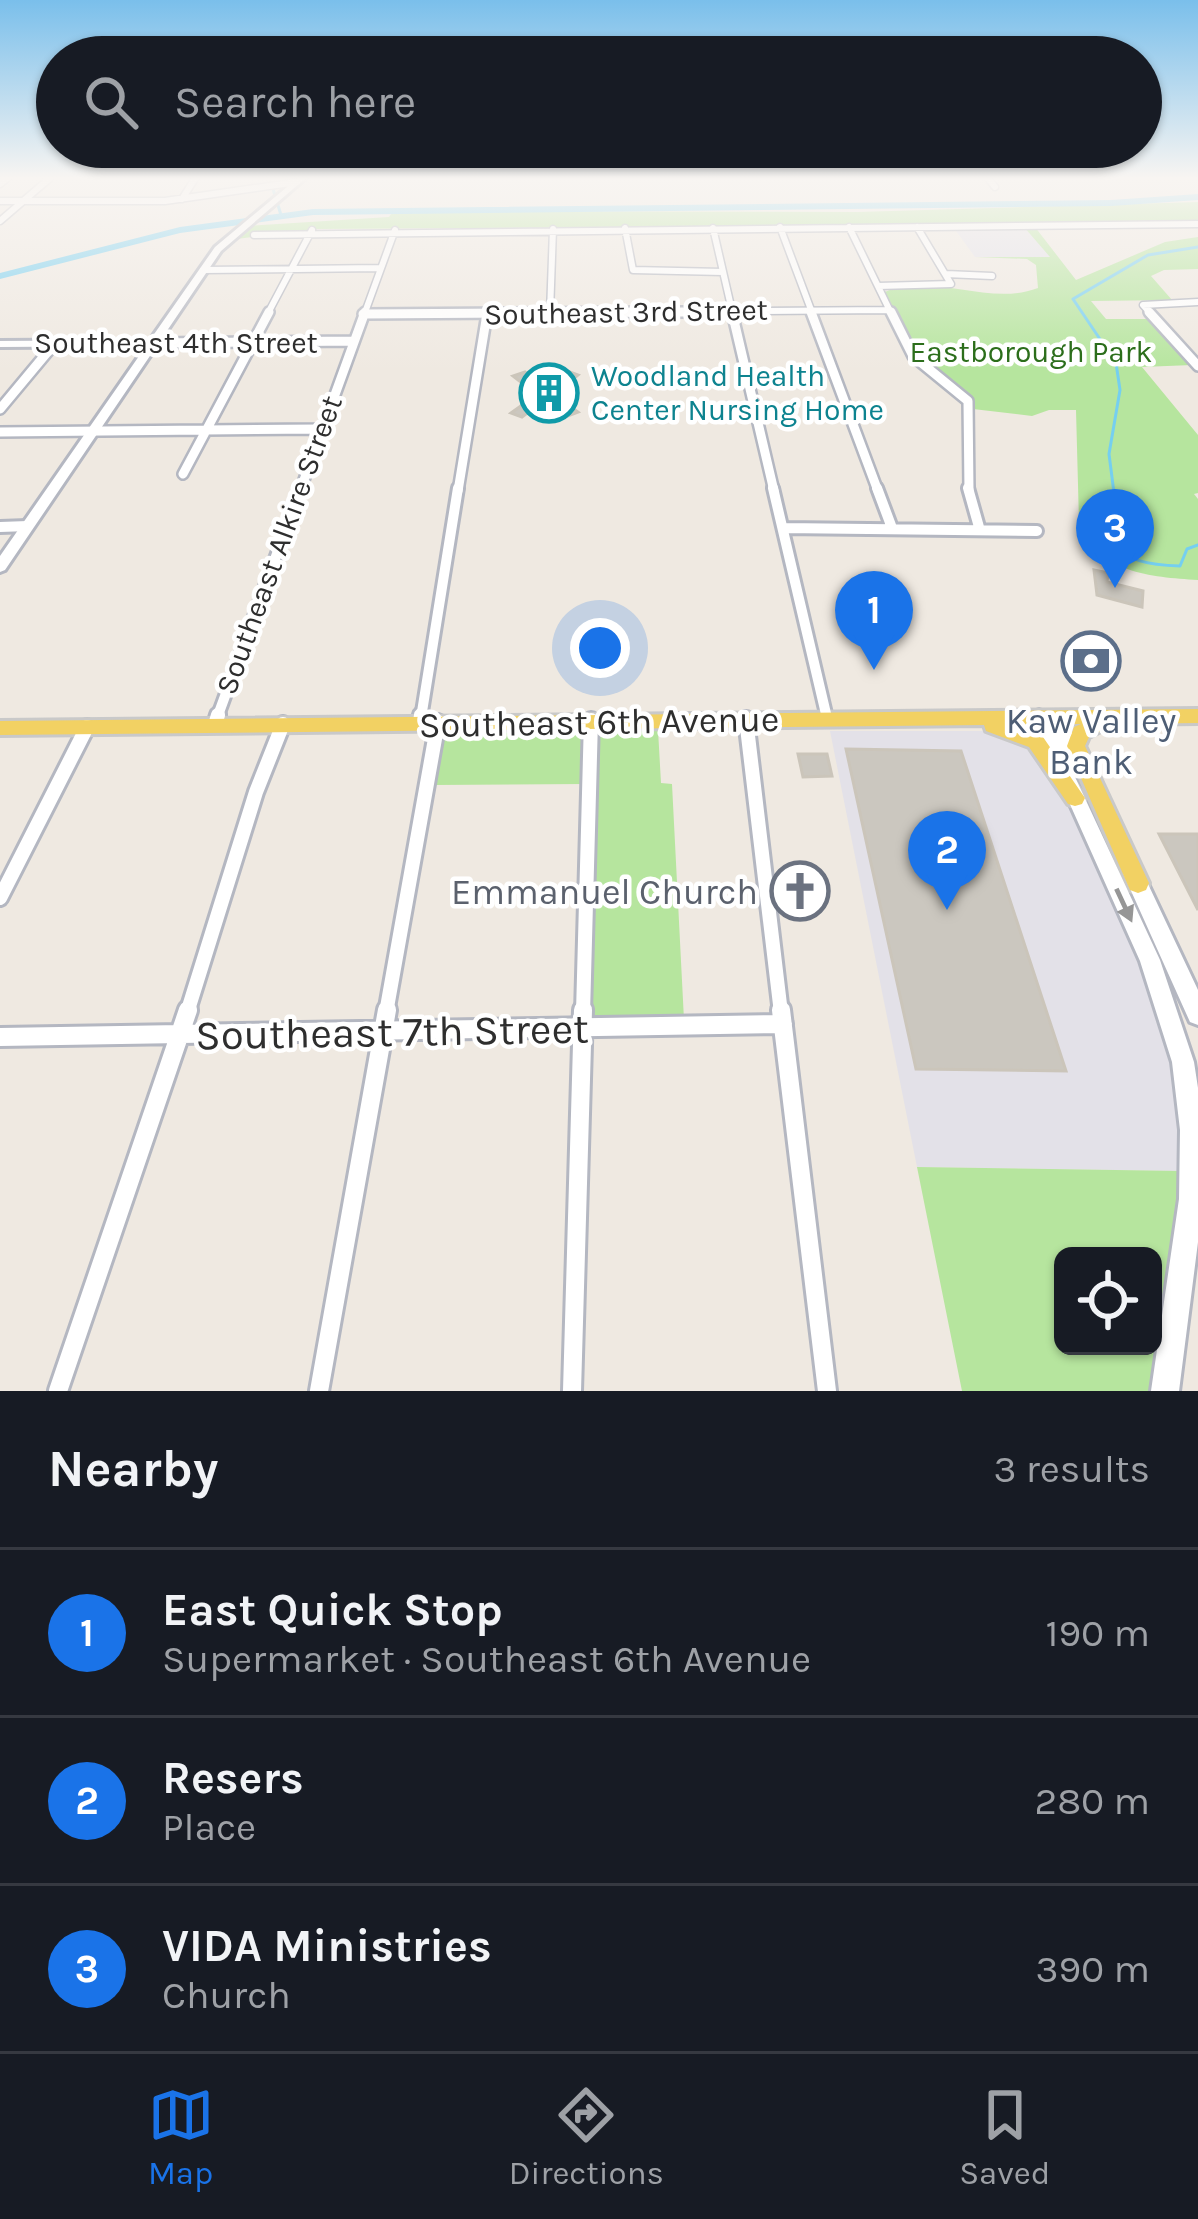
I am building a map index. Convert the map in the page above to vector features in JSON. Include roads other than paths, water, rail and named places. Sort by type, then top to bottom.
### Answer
[{"type":"main road","name":"Southeast 6th Avenue","points":[[0,728],[1198,716]]},
{"type":"main road","points":[[1122,717],[1085,728],[1076,746],[1138,883]]},
{"type":"main road","points":[[953,719],[1012,730],[1032,739],[1048,753],[1076,798]]},
{"type":"street","points":[[0,568],[225,242]]},
{"type":"street","points":[[183,474],[306,242]]},
{"type":"street","name":"Southeast Alkire Street","points":[[215,725],[390,242]]},
{"type":"street","points":[[550,313],[553,242]]},
{"type":"street","points":[[628,242],[633,270],[723,272]]},
{"type":"street","points":[[716,242],[827,718]]},
{"type":"street","points":[[786,242],[892,528]]},
{"type":"street","points":[[856,242],[917,362],[953,384],[968,400],[968,489],[979,527]]},
{"type":"street","points":[[878,286],[950,284],[926,242]]},
{"type":"street","points":[[203,270],[380,268]]},
{"type":"street","points":[[946,274],[992,276]]},
{"type":"street","points":[[1198,302],[1143,305],[1198,366]]},
{"type":"street","name":"Southeast 3rd Street","points":[[362,314],[890,310]]},
{"type":"street","points":[[319,1391],[384,1033],[488,314]]},
{"type":"street","name":"Southeast 4th Street","points":[[0,344],[352,341]]},
{"type":"street","points":[[0,410],[55,344]]},
{"type":"street","points":[[0,432],[320,429]]},
{"type":"street","points":[[0,527],[28,526]]},
{"type":"street","points":[[783,528],[1037,531]]},
{"type":"street","points":[[1048,717],[1076,798],[1150,960],[1186,1080],[1192,1130],[1191,1199],[1165,1391]]},
{"type":"street","points":[[1048,717],[1138,883],[1198,1014]]},
{"type":"street","points":[[746,718],[826,1391]]},
{"type":"street","points":[[572,1391],[591,720]]},
{"type":"street","points":[[58,1391],[283,724]]},
{"type":"street","points":[[0,898],[88,727]]},
{"type":"street","name":"Southeast 7th Street","points":[[0,1037],[783,1024]]},
{"type":"waterway","points":[[0,276],[133,242]]},
{"type":"waterway","points":[[1198,247],[1148,255],[1073,299],[1116,363],[1120,390],[1109,454],[1114,493],[1105,538],[1130,557],[1180,566],[1187,549],[1198,545]]},
{"type":"place","name":"Woodland Health Center Nursing Home","points":[[549,393]]},
{"type":"place","name":"VIDA Ministries","points":[[1115,588]]},
{"type":"place","name":"Kaw Valley Bank","points":[[1091,661]]},
{"type":"place","name":"East Quick Stop","points":[[874,670]]},
{"type":"place","name":"Emmanuel Church","points":[[800,891]]},
{"type":"place","name":"Resers","points":[[947,910]]},
{"type":"park label","name":"Eastborough Park","points":[[1031,352]]}]
